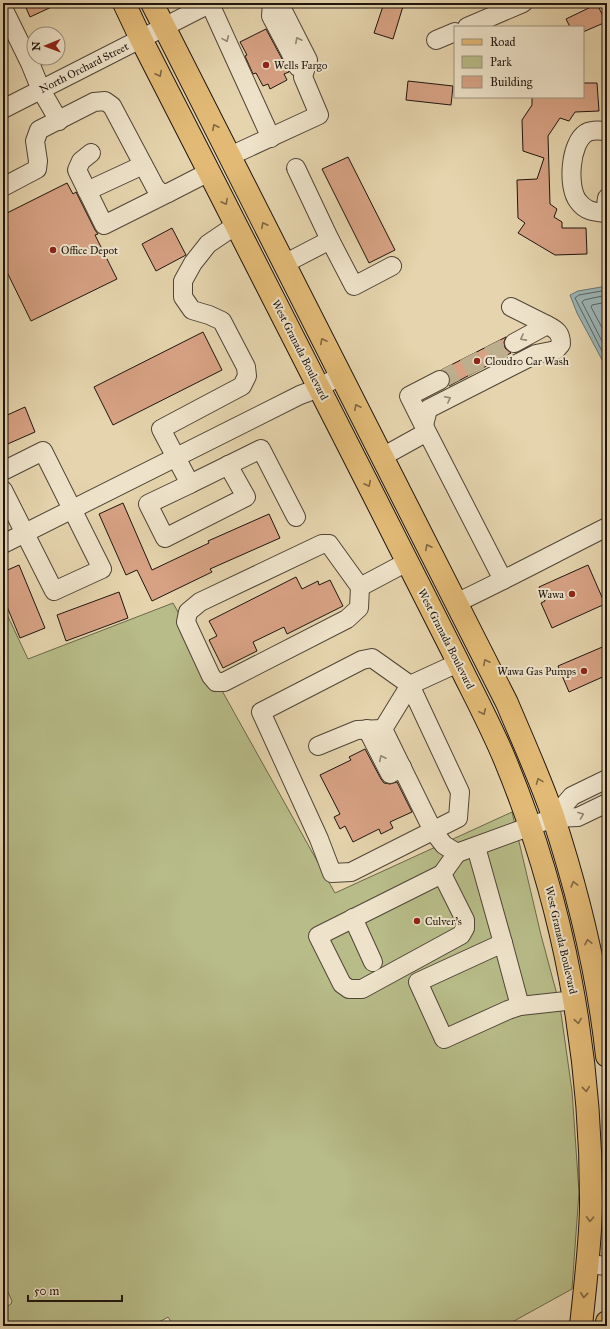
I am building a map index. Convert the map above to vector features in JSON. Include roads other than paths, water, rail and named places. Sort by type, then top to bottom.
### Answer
[{"type":"main road","name":"West Granada Boulevard","points":[[124,3],[458,662],[505,760],[530,826],[560,928],[575,1000],[588,1100],[591,1211],[597,1265],[581,1326]]},
{"type":"main road","points":[[152,3],[507,703],[532,761],[569,866],[584,921],[596,978],[607,1056]]},
{"type":"street","name":"North Orchard Street","points":[[3,109],[164,28],[210,3]]},
{"type":"street","points":[[210,3],[271,138]]},
{"type":"street","points":[[230,156],[271,138],[319,114],[303,77],[271,16],[272,3]]},
{"type":"street","points":[[279,3],[308,60],[303,77]]},
{"type":"street","points":[[469,26],[523,3]]},
{"type":"street","points":[[3,8],[30,63],[41,90],[59,121]]},
{"type":"street","points":[[436,40],[454,32]]},
{"type":"street","points":[[3,187],[37,169],[38,161],[35,141],[39,130],[94,102],[105,101],[112,106],[154,187],[161,193],[168,193]]},
{"type":"street","points":[[607,132],[595,130],[587,132],[574,149],[572,188],[577,200],[584,208],[592,212],[605,212],[607,198]]},
{"type":"street","points":[[91,153],[81,161],[77,170],[104,225],[209,172]]},
{"type":"street","points":[[87,191],[143,164]]},
{"type":"street","points":[[296,168],[330,240],[354,286],[392,266]]},
{"type":"street","points":[[190,484],[161,429],[242,386],[247,376],[246,367],[222,321],[192,310],[183,297],[183,281],[193,263],[208,244],[236,225]]},
{"type":"street","points":[[284,264],[330,240]]},
{"type":"street","points":[[426,429],[428,409],[536,354],[556,350],[561,344],[561,336],[554,329],[511,307]]},
{"type":"street","points":[[514,343],[547,325]]},
{"type":"street","points":[[3,544],[300,395],[319,388],[341,375]]},
{"type":"street","points":[[440,380],[409,396],[503,580]]},
{"type":"street","points":[[382,457],[426,429]]},
{"type":"street","points":[[228,465],[246,498],[165,538],[148,504],[190,484],[228,465],[261,449],[296,517]]},
{"type":"street","points":[[3,471],[42,451],[102,569],[54,591],[3,490]]},
{"type":"street","points":[[456,603],[607,527]]},
{"type":"street","points":[[322,544],[329,544],[360,587],[359,608],[347,619],[224,682],[216,682],[211,676],[186,622],[188,612],[200,602],[322,544]]},
{"type":"street","points":[[360,587],[408,562]]},
{"type":"street","points":[[372,658],[410,685],[460,792],[458,818],[351,872],[332,873],[320,839],[261,712],[362,660],[372,658]]},
{"type":"street","points":[[318,746],[357,730],[375,729],[410,685],[458,662]]},
{"type":"street","points":[[375,729],[402,767],[433,831],[444,845],[458,853]]},
{"type":"street","points":[[553,818],[572,796],[607,779]]},
{"type":"street","points":[[442,874],[465,920],[465,928],[461,936],[362,989],[349,989],[342,984],[318,936],[442,874],[458,853],[553,818],[578,817],[607,802]]},
{"type":"street","points":[[476,847],[520,1006]]},
{"type":"street","points":[[353,918],[374,962]]},
{"type":"street","points":[[503,943],[418,982],[444,1039],[520,1006],[575,1000]]},
{"type":"water","points":[[607,286],[607,369],[577,313],[570,295],[578,291]]},
{"type":"tunnel","points":[[440,380],[514,343]]},
{"type":"place","name":"Wells Fargo","points":[[266,65]]},
{"type":"place","name":"Office Depot","points":[[53,250]]},
{"type":"place","name":"Cloud10 Car Wash","points":[[477,361]]},
{"type":"place","name":"Wawa","points":[[572,594]]},
{"type":"place","name":"Wawa Gas Pumps","points":[[584,671]]},
{"type":"place","name":"Culver's","points":[[417,921]]}]
